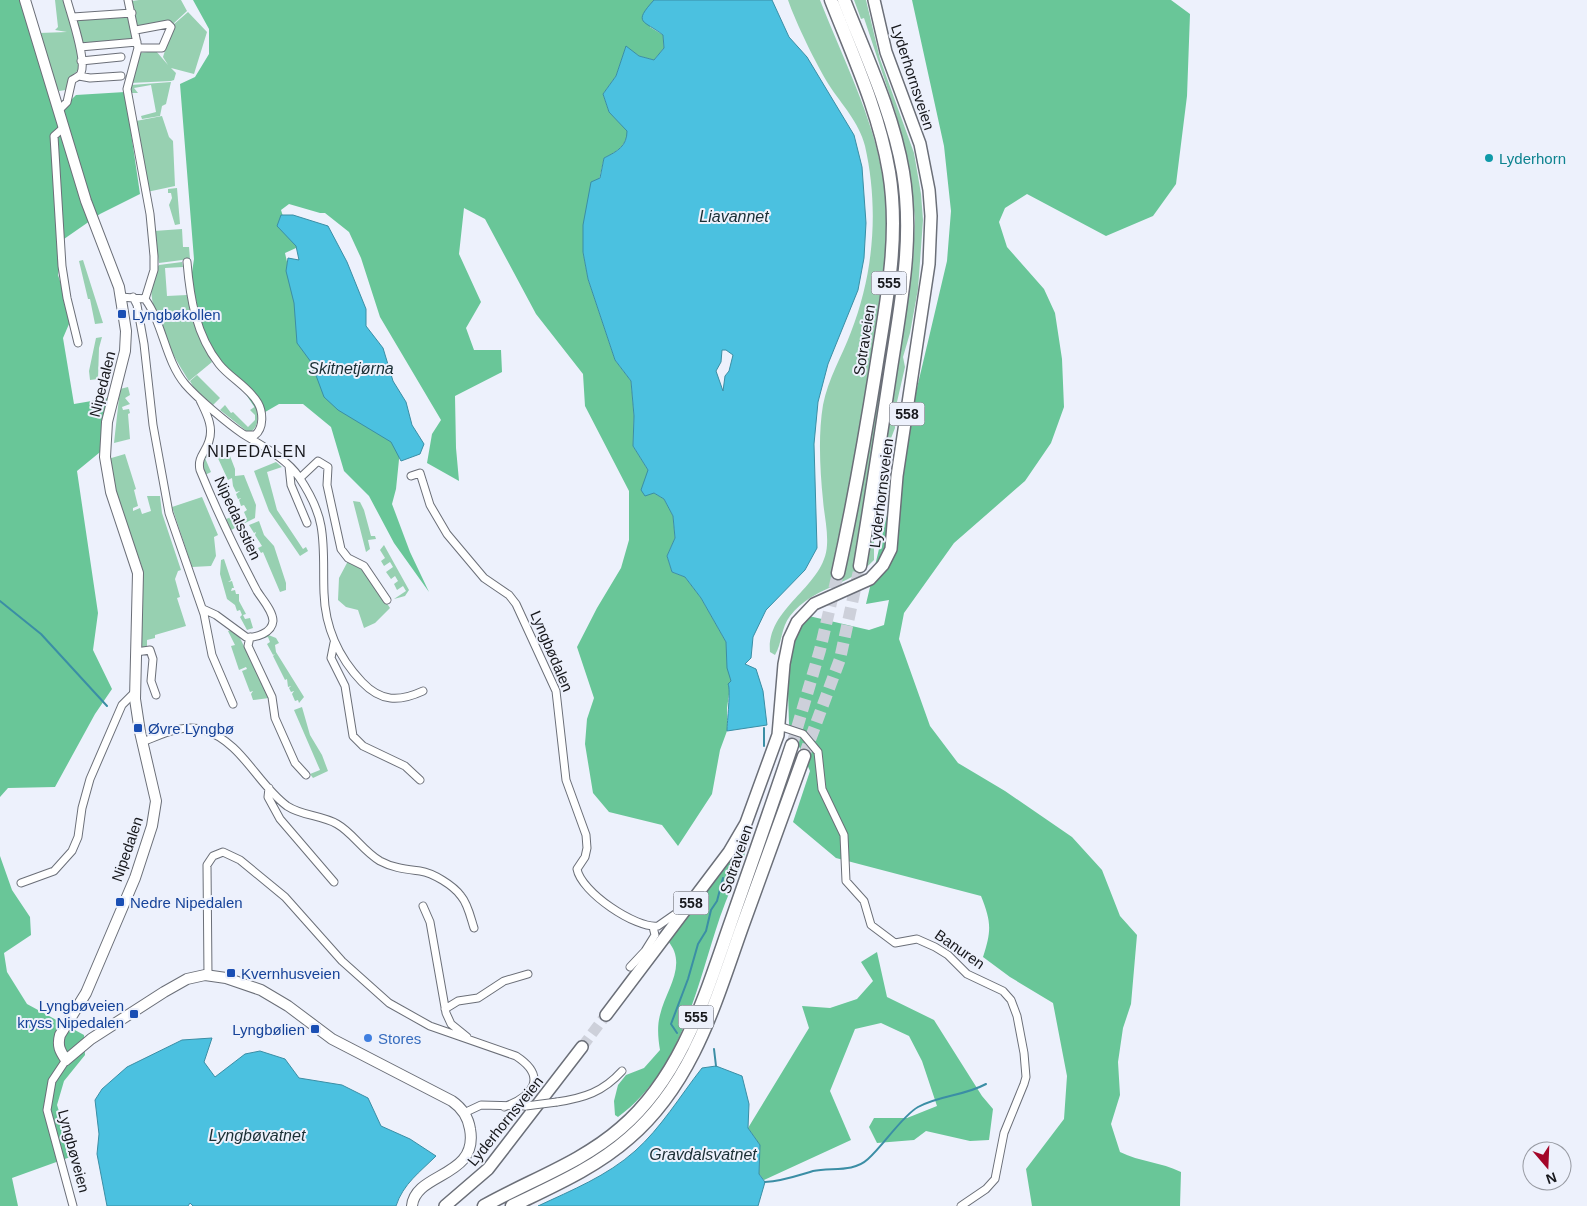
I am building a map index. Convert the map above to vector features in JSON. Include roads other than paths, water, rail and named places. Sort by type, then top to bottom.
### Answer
[{"type":"highway","name":"Sotraveien","points":[[831,0],[863,80],[882,139],[889,172],[893,224],[891,266],[878,356],[856,488],[838,573]]},
{"type":"highway","name":"Sotraveien","points":[[844,0],[867,57],[898,147],[906,194],[908,224],[902,300],[860,566]]},
{"type":"highway","name":"555","points":[[850,0],[867,57]]},
{"type":"highway","name":"Sotraveien","points":[[484,1206],[562,1168],[603,1143],[640,1110],[670,1071],[686,1040],[704,996],[792,745]]},
{"type":"highway","name":"Sotraveien","points":[[512,1206],[566,1180],[609,1154],[649,1119],[681,1079],[711,1014],[804,756]]},
{"type":"main road","name":"Lyderhornsveien","points":[[606,1016],[648,953],[684,912],[729,852],[746,822],[771,758],[779,726],[784,664],[789,639],[797,622],[814,604],[870,579],[883,565],[891,549],[897,476],[925,300],[931,216],[924,163],[916,131],[886,52],[874,0]]},
{"type":"main road","name":"Lyderhornsveien","points":[[445,1206],[488,1169],[582,1048]]},
{"type":"street","name":"Nipedalen","points":[[25,0],[63,128],[120,297],[126,342],[107,422],[105,457],[111,492],[138,572],[135,692],[137,721],[154,788],[154,816],[135,878],[88,987],[60,1035],[59,1050],[66,1060]]},
{"type":"street","points":[[58,111],[67,102],[72,80],[79,76],[82,70],[80,46],[67,0]]},
{"type":"street","points":[[128,0],[138,45],[127,89],[150,214],[154,256],[154,270],[145,299],[169,356],[186,386],[246,436],[289,465],[300,478],[314,505],[320,523],[324,550],[324,600],[334,642],[358,678],[384,698],[400,699],[423,691]]},
{"type":"street","points":[[73,17],[132,13]]},
{"type":"street","points":[[80,46],[138,45],[162,48],[171,27],[168,24],[136,30]]},
{"type":"street","points":[[81,61],[121,57]]},
{"type":"street","points":[[79,76],[90,78],[121,76]]},
{"type":"street","points":[[63,128],[54,136],[62,266],[68,305],[78,342]]},
{"type":"street","points":[[187,262],[192,305],[199,328],[219,364],[254,397],[260,409],[261,420],[259,430],[255,435],[246,436]]},
{"type":"street","points":[[120,297],[145,299]]},
{"type":"street","points":[[133,298],[137,305],[145,349],[153,425],[169,513],[202,609],[212,655],[233,704]]},
{"type":"street","name":"Nipedalsstien","points":[[198,397],[211,427],[209,441],[199,460],[200,470],[250,578],[272,616],[270,628],[259,636],[250,637]]},
{"type":"street","points":[[300,478],[318,461],[328,466],[327,485],[341,549],[348,558],[364,566],[387,600]]},
{"type":"street","points":[[289,465],[292,485],[308,523]]},
{"type":"street","name":"Lyngbødalen","points":[[411,476],[420,473],[430,504],[447,534],[490,583],[512,598],[556,690],[566,780],[586,835],[588,848],[585,857],[577,869],[578,875],[586,887],[604,901],[635,920],[653,927]]},
{"type":"street","points":[[202,609],[216,615],[242,634],[250,637],[248,646],[272,697],[275,718],[295,763],[306,776]]},
{"type":"street","points":[[334,642],[332,658],[345,686],[353,736],[363,746],[405,766],[420,780]]},
{"type":"street","points":[[136,652],[150,650],[153,659],[151,681],[156,695]]},
{"type":"street","points":[[21,883],[54,871],[72,851],[78,837],[82,808],[90,779],[122,705],[135,692]]},
{"type":"street","name":"Banuren","points":[[779,726],[803,734],[810,740],[818,752],[822,789],[844,835],[846,881],[864,901],[870,925],[895,944],[917,939],[924,941],[948,955],[968,974],[1004,991],[1014,1007],[1024,1053],[1026,1077],[1004,1132],[995,1179],[986,1189],[961,1206]]},
{"type":"street","points":[[142,742],[180,729],[195,728],[207,731],[226,740],[281,801],[293,810],[337,824],[364,850],[383,862],[398,869],[422,871],[443,881],[461,896],[474,928]]},
{"type":"street","points":[[269,788],[268,797],[280,819],[334,882]]},
{"type":"street","points":[[208,976],[207,865],[213,856],[223,852],[240,860],[285,896],[334,952],[389,1004],[430,1026],[516,1056],[530,1068],[534,1076],[531,1090],[519,1100],[504,1107]]},
{"type":"street","points":[[423,906],[430,922],[445,1009],[451,1024],[469,1039]]},
{"type":"street","points":[[630,967],[648,953],[655,935],[653,927],[661,925],[681,910],[684,912]]},
{"type":"street","points":[[445,1009],[458,1001],[478,998],[504,981],[528,974]]},
{"type":"street","name":"Lyngbøveien","points":[[73,1206],[47,1110],[52,1081],[66,1060],[91,1040],[187,979],[208,976],[226,978],[261,990],[288,1006],[332,1039],[452,1101],[464,1113]]},
{"type":"street","points":[[412,1206],[412,1201],[422,1189],[455,1168],[467,1154],[471,1133],[464,1113],[481,1105],[526,1106],[585,1096],[606,1087],[622,1071]]},
{"type":"water","name":"Liavannet","points":[[654,0],[772,0],[789,37],[807,57],[854,135],[862,167],[866,223],[864,258],[858,290],[828,364],[818,402],[814,444],[817,548],[805,570],[766,610],[753,637],[751,658],[745,664],[756,669],[763,691],[767,725],[727,731],[728,684],[731,681],[727,668],[726,642],[701,598],[685,577],[672,572],[667,556],[675,538],[673,516],[664,499],[654,493],[645,496],[641,490],[648,470],[633,446],[634,416],[631,381],[615,360],[588,279],[583,252],[583,225],[591,182],[600,178],[604,158],[621,147],[627,136],[627,131],[609,112],[603,94],[616,76],[626,46],[639,56],[654,60],[664,48],[663,35],[643,21],[643,13]],"holes":[[[722,350],[726,350],[733,355],[729,371],[725,376],[723,391],[716,371],[721,362]]]},
{"type":"water","name":"Skitnetjørna","points":[[281,215],[293,215],[328,226],[347,262],[366,309],[366,326],[383,348],[393,381],[406,402],[412,425],[424,444],[420,454],[401,461],[391,442],[338,410],[324,397],[311,362],[297,343],[294,303],[286,271],[288,258],[299,260],[296,246],[277,226]]},
{"type":"water","name":"Lyngbøvatnet","points":[[212,1038],[204,1062],[215,1077],[245,1054],[260,1051],[285,1059],[299,1078],[342,1085],[368,1098],[381,1126],[410,1139],[436,1156],[403,1191],[396,1206],[193,1206],[190,1203],[188,1206],[107,1206],[97,1154],[99,1134],[95,1100],[102,1089],[127,1067],[182,1040]]},
{"type":"water","name":"Gravdalsvatnet","points":[[716,1066],[742,1076],[749,1104],[748,1128],[760,1145],[759,1174],[765,1182],[758,1206],[538,1206],[589,1182],[624,1160],[653,1132],[702,1068]]},
{"type":"waterway","points":[[0,601],[41,634],[107,706]]},
{"type":"waterway","points":[[764,728],[764,746]]},
{"type":"waterway","points":[[677,1033],[671,1024],[688,979],[698,944],[706,931],[711,910],[717,901],[723,878]]},
{"type":"waterway","points":[[714,1049],[716,1066]]},
{"type":"waterway","points":[[765,1182],[813,1171],[856,1166],[868,1159],[906,1117],[918,1107],[986,1084]]},
{"type":"tunnel","points":[[804,756],[840,659],[860,566]]},
{"type":"tunnel","points":[[792,745],[820,650],[838,573]]},
{"type":"tunnel","points":[[582,1047],[606,1015]]},
{"type":"place","name":"Lyderhorn","points":[[1489,158]]},
{"type":"place","name":"Lyngbøkollen","points":[[122,314]]},
{"type":"place","name":"Øvre Lyngbø","points":[[138,728]]},
{"type":"place","name":"Nedre Nipedalen","points":[[120,902]]},
{"type":"place","name":"Kvernhusveien","points":[[231,973]]},
{"type":"place","name":"Lyngbøveien kryss Nipedalen","points":[[134,1014]]},
{"type":"place","name":"Lyngbølien","points":[[315,1029]]},
{"type":"place","name":"Stores","points":[[368,1038]]},
{"type":"district","name":"NIPEDALEN","points":[[257,451]]}]
